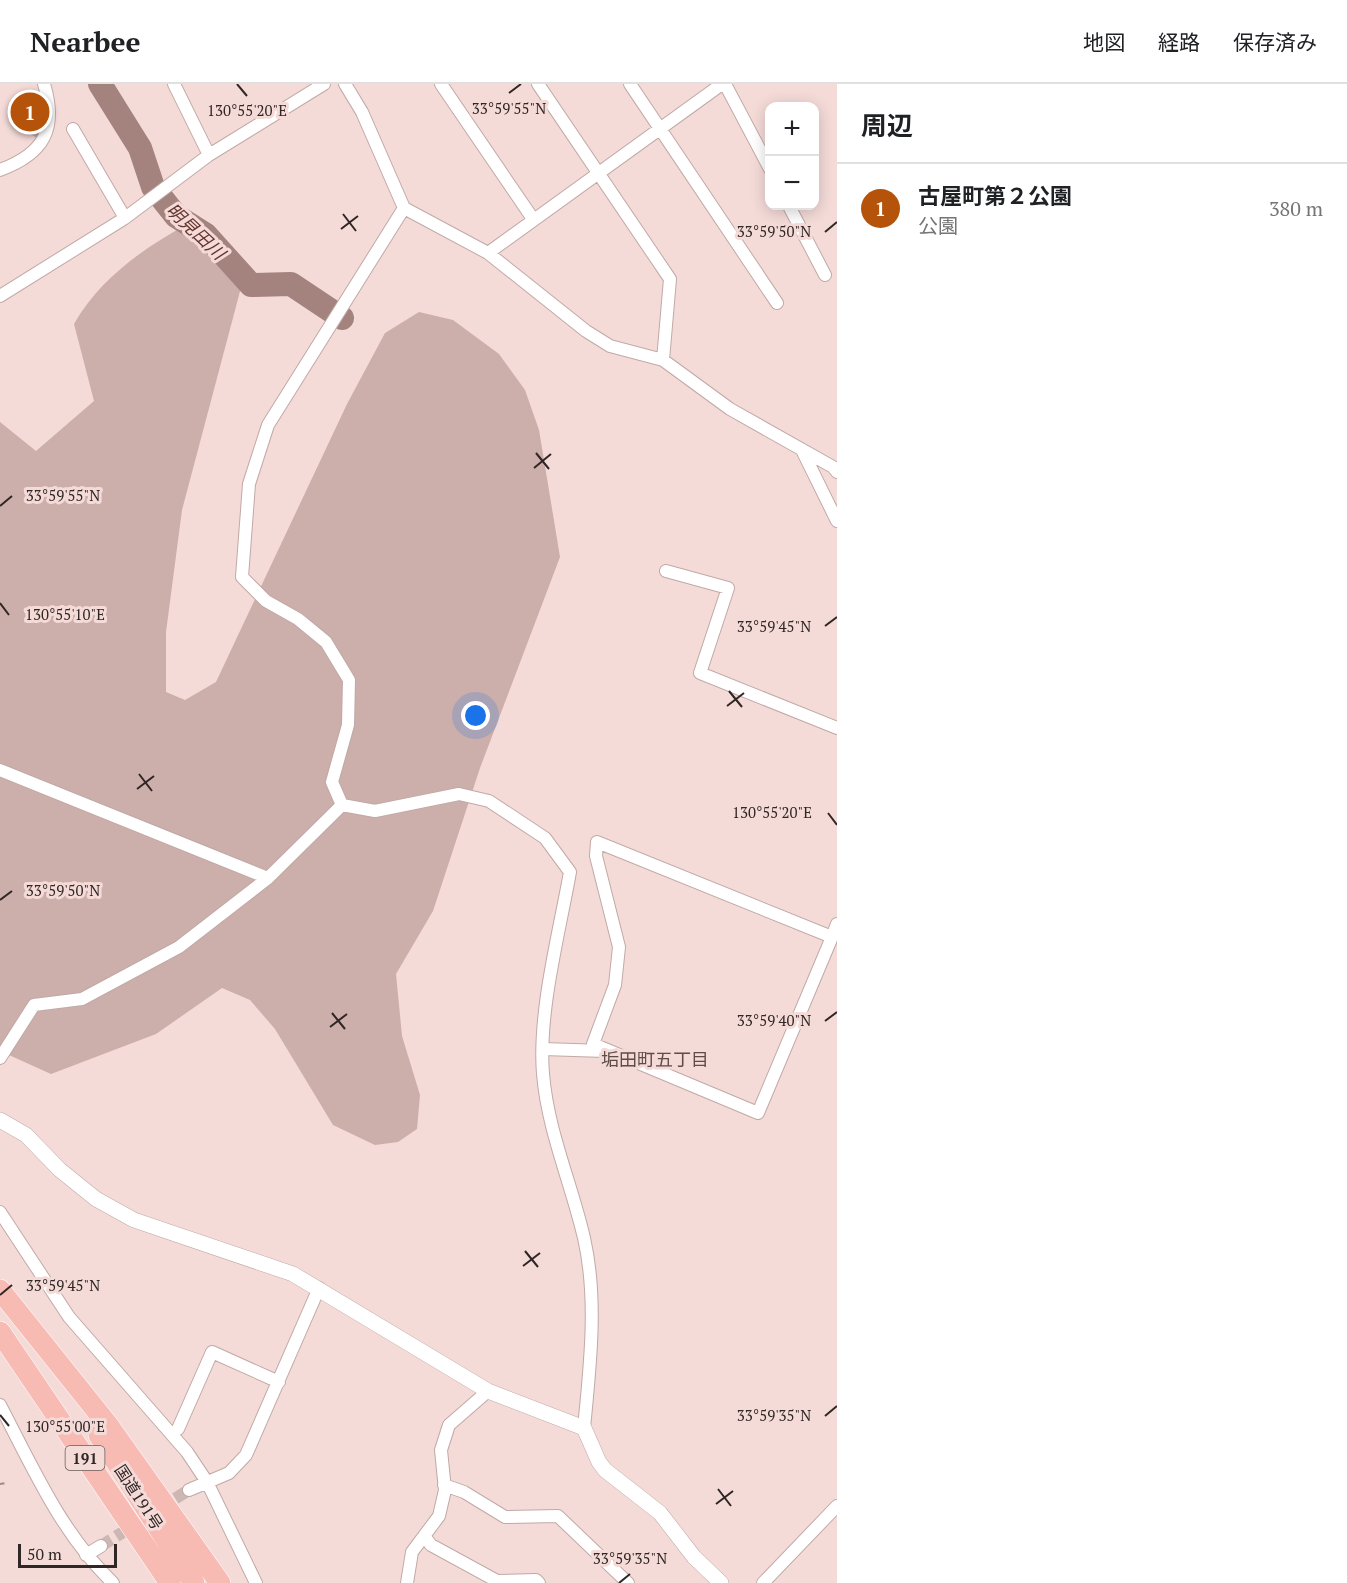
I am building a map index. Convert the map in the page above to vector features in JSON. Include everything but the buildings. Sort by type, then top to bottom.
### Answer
[{"type":"highway","name":"国道191号","points":[[0,1292],[74,1398],[194,1583]]},
{"type":"highway","points":[[0,1292],[108,1425],[220,1583]]},
{"type":"highway","name":"国道191号","points":[[0,1332],[170,1583]]},
{"type":"highway","points":[[115,1503],[158,1583]]},
{"type":"street","points":[[0,170],[22,162],[38,148],[47,133],[49,114],[44,84]]},
{"type":"street","points":[[174,84],[209,155]]},
{"type":"street","points":[[0,296],[125,218],[209,155],[324,84]]},
{"type":"street","points":[[345,84],[362,112],[404,208],[488,253],[586,331],[610,346],[663,360],[730,409],[833,467],[837,472]]},
{"type":"street","points":[[441,84],[533,219]]},
{"type":"street","points":[[538,84],[670,279],[663,360]]},
{"type":"street","points":[[630,84],[777,303]]},
{"type":"street","points":[[488,253],[598,172],[724,84],[765,160]]},
{"type":"street","points":[[73,129],[125,218]]},
{"type":"street","points":[[342,805],[332,782],[348,725],[349,680],[326,642],[298,619],[266,601],[242,577],[249,484],[268,425],[404,208]]},
{"type":"street","points":[[791,210],[825,275]]},
{"type":"street","points":[[801,449],[837,521]]},
{"type":"street","points":[[666,571],[728,588],[700,673],[837,728]]},
{"type":"street","points":[[0,770],[268,878]]},
{"type":"street","points":[[342,805],[375,811],[459,794],[489,801],[545,838],[570,872],[543,1029],[543,1073],[550,1122],[584,1238],[592,1288],[584,1428],[605,1470],[660,1513],[694,1557],[721,1583]]},
{"type":"street","points":[[0,1058],[34,1005],[82,999],[169,952],[268,878],[342,805]]},
{"type":"street","points":[[832,937],[597,842],[596,856],[619,947],[615,985],[593,1044],[758,1113],[832,937],[837,924]]},
{"type":"street","points":[[543,1049],[612,1052]]},
{"type":"street","points":[[0,1120],[26,1135],[60,1170],[96,1199],[134,1220],[293,1274],[488,1391],[506,1400],[584,1428]]},
{"type":"street","points":[[0,1212],[69,1317],[165,1426],[207,1482],[256,1583]]},
{"type":"street","points":[[189,1490],[229,1473],[238,1466],[279,1382],[319,1288]]},
{"type":"street","points":[[178,1429],[212,1352],[279,1382]]},
{"type":"street","points":[[407,1583],[412,1552],[439,1516],[444,1485],[441,1450],[449,1425],[488,1391]]},
{"type":"street","points":[[0,1405],[52,1505],[86,1556],[113,1583]]},
{"type":"street","points":[[444,1485],[464,1492],[505,1517],[558,1516],[624,1582]]},
{"type":"street","points":[[763,1583],[837,1506]]},
{"type":"street","points":[[424,1536],[430,1545],[497,1581],[536,1580],[539,1583]]},
{"type":"street","points":[[86,1556],[101,1546]]},
{"type":"path","points":[[0,1484],[6,1483]]},
{"type":"shaded area","points":[[44,91],[42,141],[19,127],[11,107]]},
{"type":"shaded area","points":[[189,223],[207,232],[247,265],[182,510],[166,632],[166,692],[185,700],[216,682],[347,404],[385,333],[419,312],[453,320],[499,354],[525,390],[539,430],[560,557],[480,768],[433,911],[396,974],[402,1036],[420,1095],[417,1129],[398,1142],[375,1145],[333,1125],[275,1029],[250,1000],[222,988],[156,1034],[51,1074],[0,1051],[0,422],[36,451],[94,401],[74,324],[85,307],[110,278],[140,254]]},
{"type":"waterway","name":"明見田川","points":[[100,84],[140,148],[153,187],[176,216],[206,235],[251,285],[291,284],[342,318]]},
{"type":"tunnel","points":[[160,1508],[189,1490]]},
{"type":"tunnel","points":[[101,1546],[136,1524]]},
{"type":"place","name":"古屋町第２公園","points":[[30,112]]},
{"type":"district","name":"垢田町五丁目","points":[[655,1059]]}]
